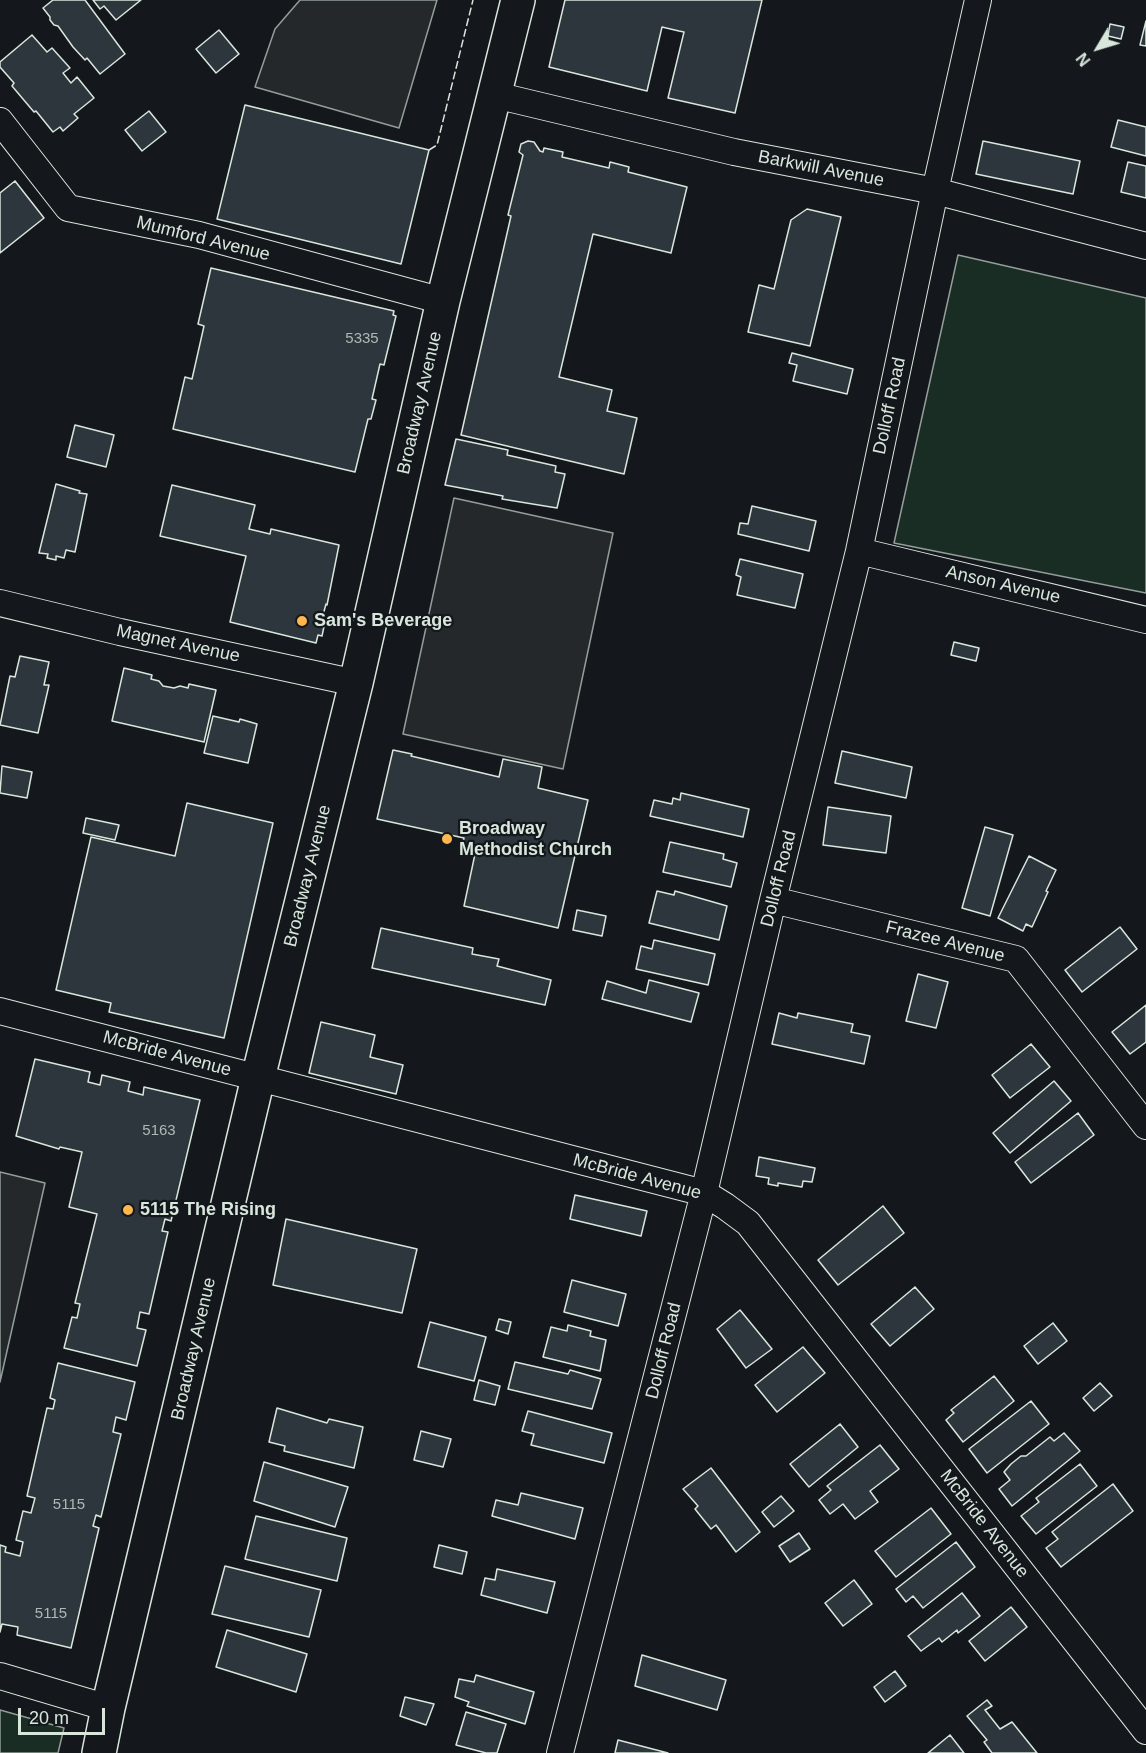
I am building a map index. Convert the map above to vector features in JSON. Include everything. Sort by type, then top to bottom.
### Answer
[{"type":"main road","name":"Broadway Avenue","points":[[99,1753],[258,1078],[356,683],[443,301],[518,0]]},
{"type":"street","name":"Dolloff Road","points":[[560,1753],[704,1193],[859,551],[978,0]]},
{"type":"street","name":"Barkwill Avenue","points":[[495,94],[734,152],[935,191],[1146,246]]},
{"type":"street","name":"Mumford Avenue","points":[[0,121],[68,208],[199,235],[443,301]]},
{"type":"street","name":"Anson Avenue","points":[[859,551],[1146,620]]},
{"type":"street","name":"Magnet Avenue","points":[[0,603],[120,632],[356,683]]},
{"type":"street","name":"Frazee Avenue","points":[[773,900],[1016,959],[1146,1126]]},
{"type":"street","name":"McBride Avenue","points":[[0,1011],[704,1193],[748,1223],[1146,1731]]},
{"type":"street","points":[[0,1676],[108,1707]]},
{"type":"green space","points":[[958,255],[1146,298],[1146,593],[894,543]]},
{"type":"green space","points":[[0,1710],[64,1728],[58,1753],[0,1753]]},
{"type":"shaded area","points":[[300,0],[437,0],[399,128],[255,87],[275,29]]},
{"type":"shaded area","points":[[454,498],[613,533],[563,769],[403,734]]},
{"type":"shaded area","points":[[0,1172],[45,1183],[0,1382]]},
{"type":"building","points":[[53,0],[85,0],[125,54],[100,74],[50,20],[43,8]]},
{"type":"building","points":[[93,0],[141,0],[116,20],[104,6],[100,9]]},
{"type":"building","points":[[565,0],[762,0],[735,113],[668,98],[684,32],[662,27],[647,91],[549,67]]},
{"type":"building","points":[[1146,21],[1146,46],[1140,45]]},
{"type":"building","points":[[1110,24],[1124,27],[1121,39],[1108,36]]},
{"type":"building","points":[[219,30],[239,54],[216,73],[196,49]]},
{"type":"building","points":[[32,35],[47,52],[52,48],[70,68],[63,73],[71,83],[77,77],[94,98],[74,114],[78,118],[63,131],[60,127],[53,132],[12,86],[14,83],[0,67],[0,62]]},
{"type":"building","points":[[245,105],[429,150],[401,264],[217,219]]},
{"type":"building","points":[[149,111],[166,132],[142,151],[125,130]]},
{"type":"building","points":[[1118,120],[1146,127],[1146,156],[1111,147]]},
{"type":"building","points":[[528,141],[534,142],[543,152],[544,148],[563,152],[562,157],[609,168],[610,162],[629,167],[628,172],[687,187],[671,253],[593,234],[559,377],[612,390],[607,411],[637,418],[624,474],[461,435],[511,216],[508,215],[523,155],[519,152],[521,144]]},
{"type":"building","points":[[983,141],[1080,161],[1073,194],[976,174]]},
{"type":"building","points":[[1128,162],[1146,166],[1146,198],[1121,192]]},
{"type":"building","points":[[15,181],[44,218],[0,253],[0,193]]},
{"type":"building","points":[[807,209],[841,217],[810,346],[748,332],[759,285],[774,289],[791,220]]},
{"type":"building","points":[[211,268],[394,311],[393,315],[396,316],[384,365],[380,364],[372,399],[376,400],[371,419],[368,419],[355,472],[173,429],[185,377],[192,379],[204,326],[198,324]]},
{"type":"building","points":[[792,353],[853,369],[847,394],[793,381],[797,365],[789,363]]},
{"type":"building","points":[[75,425],[114,435],[106,467],[67,457]]},
{"type":"building","points":[[456,439],[508,450],[507,455],[556,466],[555,472],[565,474],[557,508],[502,499],[503,496],[445,485]]},
{"type":"building","points":[[56,484],[87,494],[75,552],[66,550],[64,558],[56,556],[56,560],[47,558],[48,554],[39,553]]},
{"type":"building","points":[[172,485],[255,505],[249,529],[270,534],[271,529],[339,545],[323,615],[326,617],[322,636],[318,635],[316,643],[230,622],[246,556],[160,536]]},
{"type":"building","points":[[752,506],[816,521],[809,551],[738,534],[740,523],[748,524]]},
{"type":"building","points":[[740,559],[803,574],[795,608],[737,595],[741,577],[736,575]]},
{"type":"building","points":[[954,642],[979,648],[976,661],[951,655]]},
{"type":"building","points":[[20,656],[49,662],[44,685],[49,685],[38,733],[0,725],[10,676],[15,677]]},
{"type":"building","points":[[124,668],[152,675],[151,679],[159,681],[163,686],[188,688],[189,684],[216,690],[204,742],[112,721]]},
{"type":"building","points":[[213,716],[239,722],[240,719],[257,724],[248,763],[204,753]]},
{"type":"building","points":[[393,750],[499,777],[503,759],[542,767],[538,788],[588,800],[558,928],[464,906],[475,854],[461,851],[464,838],[377,819]]},
{"type":"building","points":[[842,751],[912,767],[906,798],[835,783]]},
{"type":"building","points":[[2,766],[32,772],[27,798],[0,793]]},
{"type":"building","points":[[681,793],[749,809],[743,837],[650,816],[654,800],[672,804],[673,798],[680,800]]},
{"type":"building","points":[[187,803],[273,823],[224,1038],[109,1012],[111,1003],[56,990],[91,837],[175,856]]},
{"type":"building","points":[[828,807],[891,816],[886,853],[823,845]]},
{"type":"building","points":[[86,818],[119,825],[115,840],[83,833]]},
{"type":"building","points":[[985,827],[1013,835],[990,916],[962,908]]},
{"type":"building","points":[[670,842],[724,854],[723,859],[737,863],[731,887],[663,872]]},
{"type":"building","points":[[1029,856],[1056,870],[1032,927],[1026,924],[1023,931],[998,918]]},
{"type":"building","points":[[657,891],[674,895],[675,891],[727,906],[719,940],[649,923]]},
{"type":"building","points":[[577,910],[606,916],[602,936],[573,930]]},
{"type":"building","points":[[1120,927],[1137,949],[1082,992],[1065,970]]},
{"type":"building","points":[[381,928],[473,948],[472,954],[499,959],[497,966],[551,980],[545,1005],[372,968]]},
{"type":"building","points":[[654,940],[715,954],[708,985],[636,969],[641,946],[652,949]]},
{"type":"building","points":[[918,974],[948,982],[936,1028],[906,1021]]},
{"type":"building","points":[[649,980],[699,993],[691,1022],[602,999],[607,981],[646,993]]},
{"type":"building","points":[[1146,1005],[1146,1042],[1130,1054],[1112,1032]]},
{"type":"building","points":[[779,1013],[797,1018],[798,1013],[853,1024],[851,1032],[870,1036],[864,1064],[772,1044]]},
{"type":"building","points":[[321,1022],[375,1035],[370,1057],[403,1065],[396,1094],[309,1073]]},
{"type":"building","points":[[1031,1044],[1050,1067],[1010,1098],[992,1075]]},
{"type":"building","name":"5115 The Rising","points":[[35,1059],[90,1072],[88,1082],[100,1085],[102,1075],[130,1082],[128,1091],[143,1095],[144,1087],[200,1100],[171,1221],[165,1219],[162,1231],[168,1232],[149,1314],[140,1312],[137,1328],[146,1330],[137,1366],[64,1348],[72,1317],[77,1318],[80,1304],[75,1303],[97,1214],[69,1207],[82,1152],[60,1147],[59,1149],[16,1136]]},
{"type":"building","points":[[1054,1081],[1071,1101],[1010,1153],[993,1133]]},
{"type":"building","points":[[1078,1113],[1094,1135],[1031,1183],[1015,1162]]},
{"type":"building","points":[[759,1157],[815,1168],[812,1182],[803,1181],[802,1187],[778,1183],[778,1186],[768,1184],[769,1178],[756,1176]]},
{"type":"building","points":[[575,1195],[647,1211],[641,1236],[570,1219]]},
{"type":"building","points":[[883,1206],[904,1233],[838,1285],[818,1260]]},
{"type":"building","points":[[286,1219],[417,1249],[402,1313],[273,1285]]},
{"type":"building","points":[[572,1280],[626,1294],[618,1326],[564,1312]]},
{"type":"building","points":[[915,1287],[934,1309],[890,1346],[871,1324]]},
{"type":"building","points":[[740,1310],[772,1349],[746,1368],[717,1329]]},
{"type":"building","points":[[499,1319],[511,1322],[508,1334],[496,1330]]},
{"type":"building","points":[[430,1322],[486,1337],[474,1381],[418,1367]]},
{"type":"building","points":[[1053,1323],[1067,1341],[1038,1364],[1024,1346]]},
{"type":"building","points":[[568,1325],[591,1331],[590,1336],[606,1340],[600,1371],[543,1357],[551,1327],[567,1331]]},
{"type":"building","points":[[803,1347],[825,1373],[777,1412],[755,1385]]},
{"type":"building","points":[[515,1362],[568,1374],[570,1370],[601,1379],[592,1409],[508,1389]]},
{"type":"building","points":[[58,1363],[135,1382],[126,1420],[116,1417],[113,1432],[121,1434],[101,1517],[96,1515],[93,1526],[99,1528],[71,1648],[17,1635],[18,1627],[2,1624],[0,1632],[0,1545],[6,1547],[5,1552],[20,1556],[23,1542],[16,1540],[23,1511],[31,1513],[35,1498],[27,1496],[47,1408],[53,1409],[55,1400],[50,1398]]},
{"type":"building","points":[[994,1376],[1014,1401],[963,1442],[946,1420],[954,1413],[951,1410]]},
{"type":"building","points":[[479,1380],[500,1386],[495,1405],[474,1400]]},
{"type":"building","points":[[1100,1383],[1112,1396],[1094,1411],[1083,1398]]},
{"type":"building","points":[[1031,1401],[1049,1424],[987,1473],[969,1449]]},
{"type":"building","points":[[277,1408],[327,1423],[329,1419],[363,1427],[354,1468],[284,1451],[285,1446],[269,1442]]},
{"type":"building","points":[[528,1411],[612,1433],[604,1463],[531,1445],[534,1434],[522,1431]]},
{"type":"building","points":[[840,1424],[858,1447],[809,1487],[790,1464]]},
{"type":"building","points":[[421,1431],[451,1439],[443,1467],[414,1460]]},
{"type":"building","points":[[1064,1433],[1080,1451],[1012,1506],[999,1489],[1010,1480],[1004,1472],[1021,1456],[1026,1456],[1050,1437],[1054,1441]]},
{"type":"building","points":[[880,1445],[899,1469],[870,1491],[878,1502],[855,1519],[843,1504],[830,1514],[819,1500],[831,1490],[827,1486]]},
{"type":"building","points":[[264,1462],[348,1487],[335,1527],[254,1501]]},
{"type":"building","points":[[1080,1464],[1097,1486],[1036,1534],[1021,1516],[1039,1502],[1036,1498]]},
{"type":"building","points":[[711,1468],[760,1532],[736,1552],[716,1525],[711,1529],[695,1509],[698,1506],[683,1489]]},
{"type":"building","points":[[1113,1484],[1133,1511],[1061,1567],[1046,1548],[1058,1539],[1052,1532]]},
{"type":"building","points":[[521,1493],[583,1508],[575,1539],[492,1516],[496,1500],[518,1505]]},
{"type":"building","points":[[781,1496],[794,1511],[774,1527],[762,1512]]},
{"type":"building","points":[[931,1508],[951,1534],[896,1577],[875,1551]]},
{"type":"building","points":[[256,1516],[347,1538],[337,1581],[245,1559]]},
{"type":"building","points":[[799,1533],[810,1549],[790,1562],[779,1546]]},
{"type":"building","points":[[956,1542],[975,1567],[923,1608],[913,1596],[906,1602],[896,1589]]},
{"type":"building","points":[[439,1545],[467,1552],[462,1574],[434,1567]]},
{"type":"building","points":[[225,1566],[321,1590],[309,1637],[212,1614]]},
{"type":"building","points":[[497,1569],[555,1582],[547,1613],[481,1595],[485,1578],[495,1580]]},
{"type":"building","points":[[854,1580],[872,1604],[843,1626],[825,1603]]},
{"type":"building","points":[[962,1593],[980,1616],[958,1633],[957,1630],[942,1642],[939,1638],[921,1651],[908,1636]]},
{"type":"building","points":[[1011,1607],[1027,1627],[985,1661],[969,1641]]},
{"type":"building","points":[[227,1630],[307,1654],[296,1692],[216,1667]]},
{"type":"building","points":[[642,1655],[726,1680],[717,1710],[635,1686]]},
{"type":"building","points":[[895,1671],[906,1686],[885,1702],[874,1687]]},
{"type":"building","points":[[476,1675],[534,1692],[525,1724],[467,1706],[469,1702],[455,1697],[459,1679],[474,1682]]},
{"type":"building","points":[[405,1697],[434,1704],[426,1725],[400,1716]]},
{"type":"building","points":[[987,1700],[992,1706],[985,1710],[1000,1729],[1012,1722],[1037,1753],[992,1753],[984,1742],[987,1740],[967,1716]]},
{"type":"building","points":[[466,1712],[506,1724],[497,1753],[486,1753],[456,1745]]},
{"type":"building","points":[[950,1735],[964,1753],[928,1753]]},
{"type":"building","points":[[618,1740],[668,1753],[615,1753]]},
{"type":"fence","points":[[429,150],[437,145],[473,0]]},
{"type":"place","name":"Sam's Beverage","points":[[302,621]]},
{"type":"place","name":"Broadway Methodist Church","points":[[447,839]]},
{"type":"place","name":"5115 The Rising","points":[[128,1210]]}]
